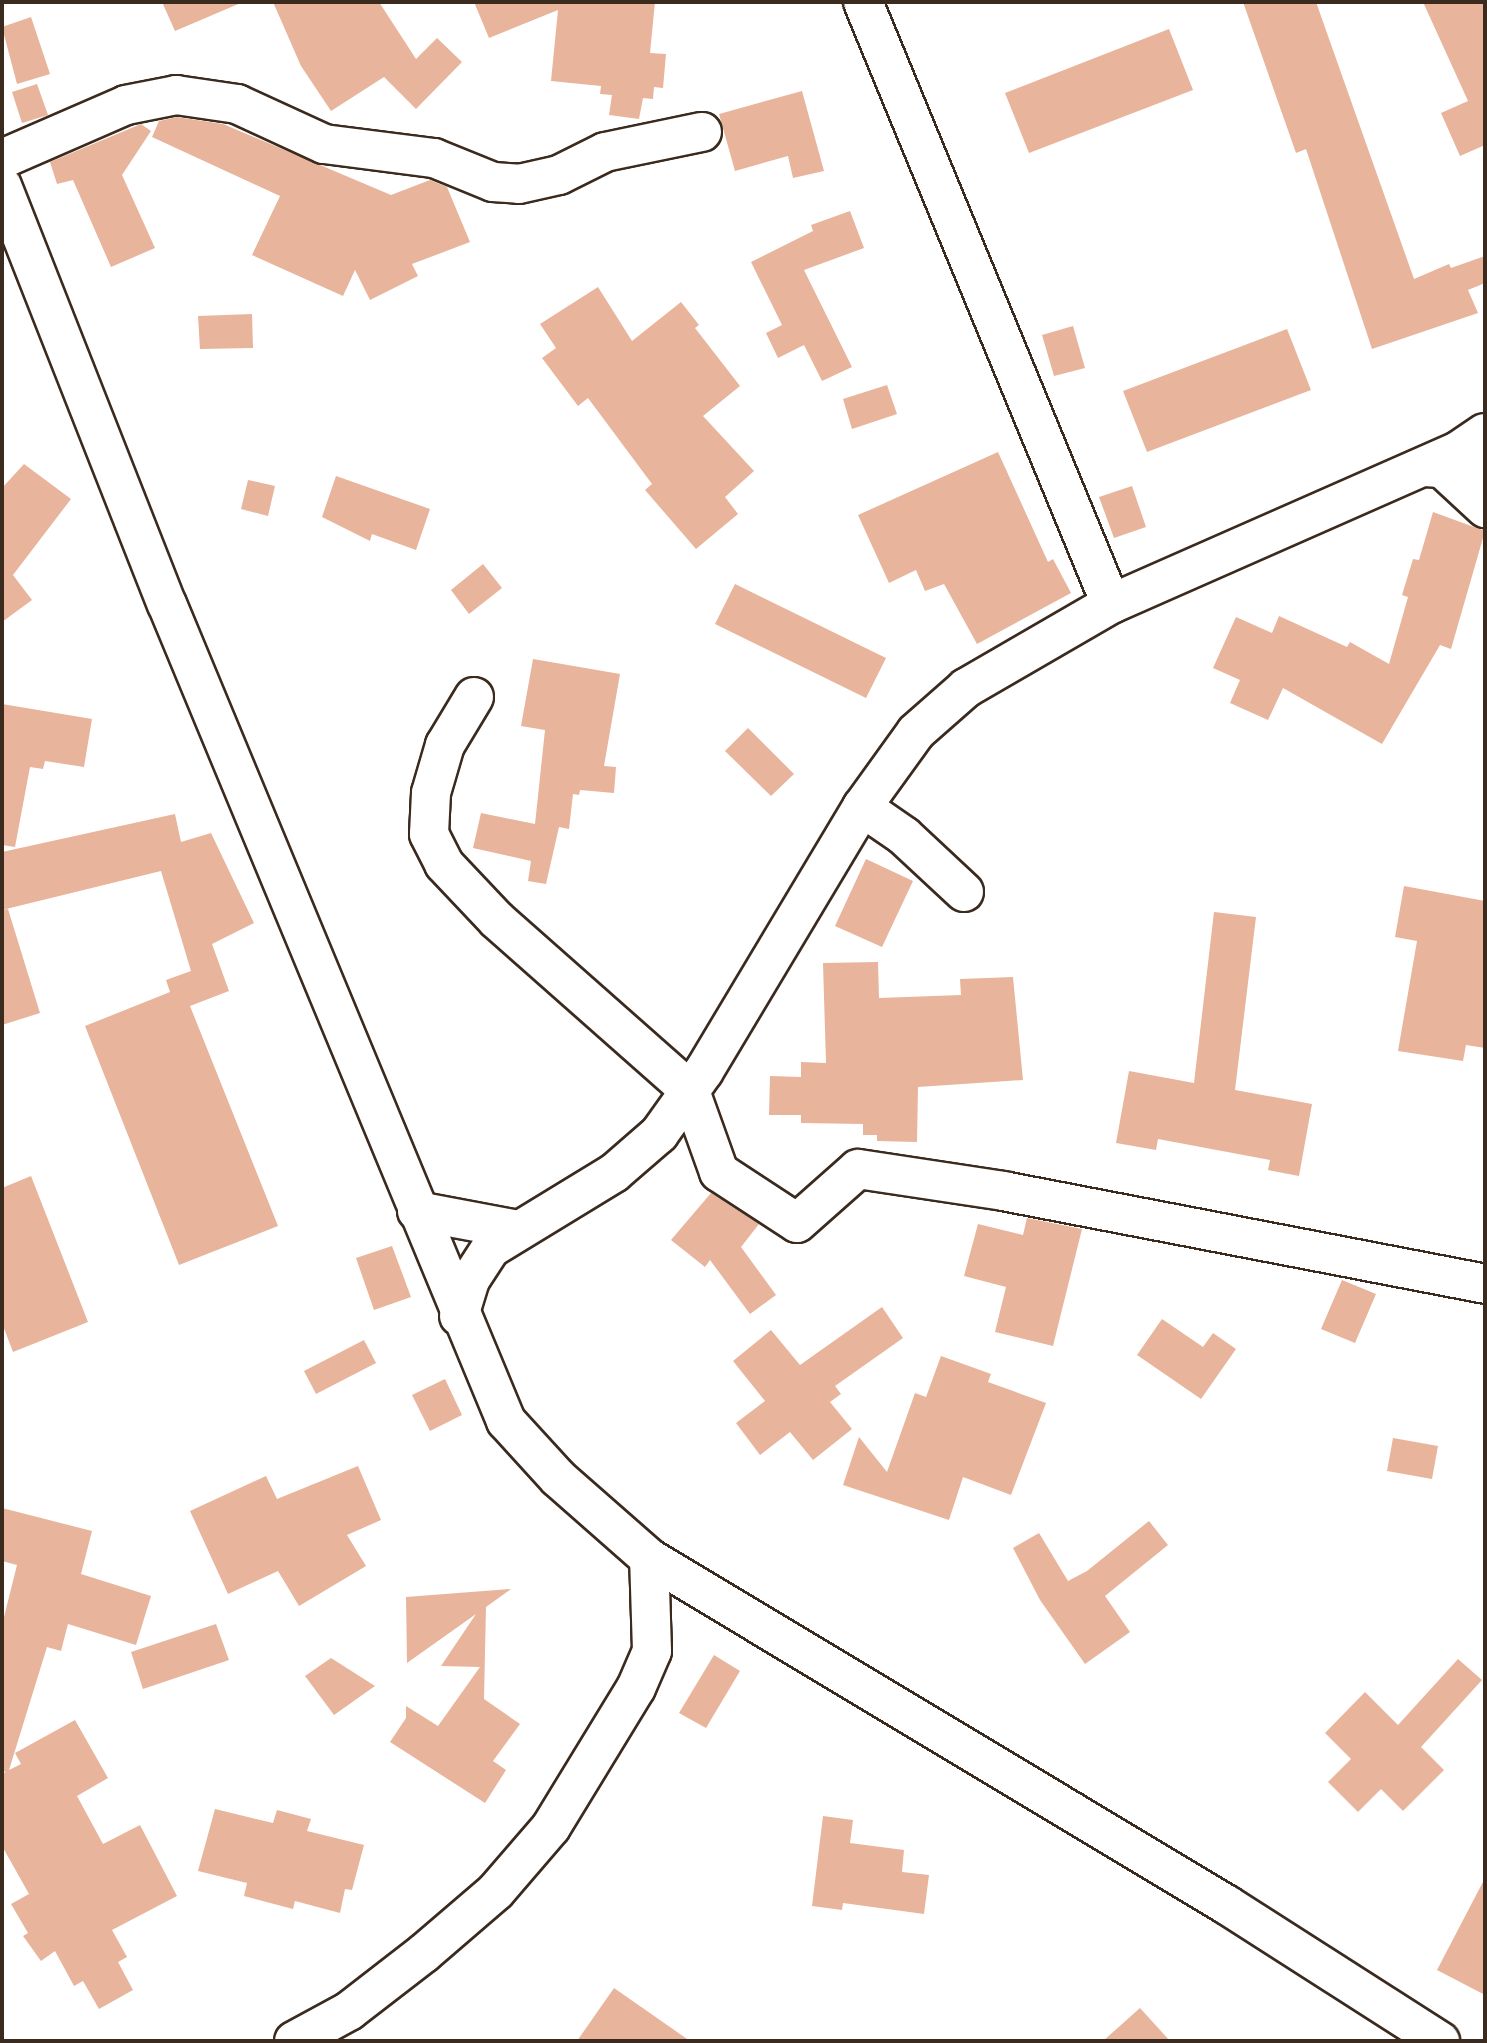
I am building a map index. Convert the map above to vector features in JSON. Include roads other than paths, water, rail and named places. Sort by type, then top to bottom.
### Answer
[{"type":"street","points":[[863,2],[1111,604]]},
{"type":"street","points":[[2,159],[126,105],[176,95],[237,104],[324,144],[434,158],[493,182],[519,184],[559,175],[605,152],[702,132]]},
{"type":"street","points":[[2,186],[167,604],[459,1316],[506,1421],[558,1478],[649,1558],[1227,1905],[1440,2041]]},
{"type":"street","points":[[459,1316],[470,1280],[491,1248],[614,1173],[659,1134],[690,1091],[862,807],[916,732],[966,688],[1111,604],[1433,468],[1485,433]]},
{"type":"street","points":[[1433,468],[1485,471]]},
{"type":"street","points":[[1433,468],[1485,508]]},
{"type":"street","points":[[474,697],[445,745],[431,793],[429,834],[444,864],[498,920],[690,1091],[719,1172],[797,1223],[858,1169],[1003,1191],[1485,1284]]},
{"type":"street","points":[[862,807],[914,844],[964,892]]},
{"type":"street","points":[[417,1211],[519,1230]]},
{"type":"street","points":[[298,2041],[349,2011],[424,1953],[496,1891],[551,1828],[636,1688],[652,1651],[649,1558]]}]
